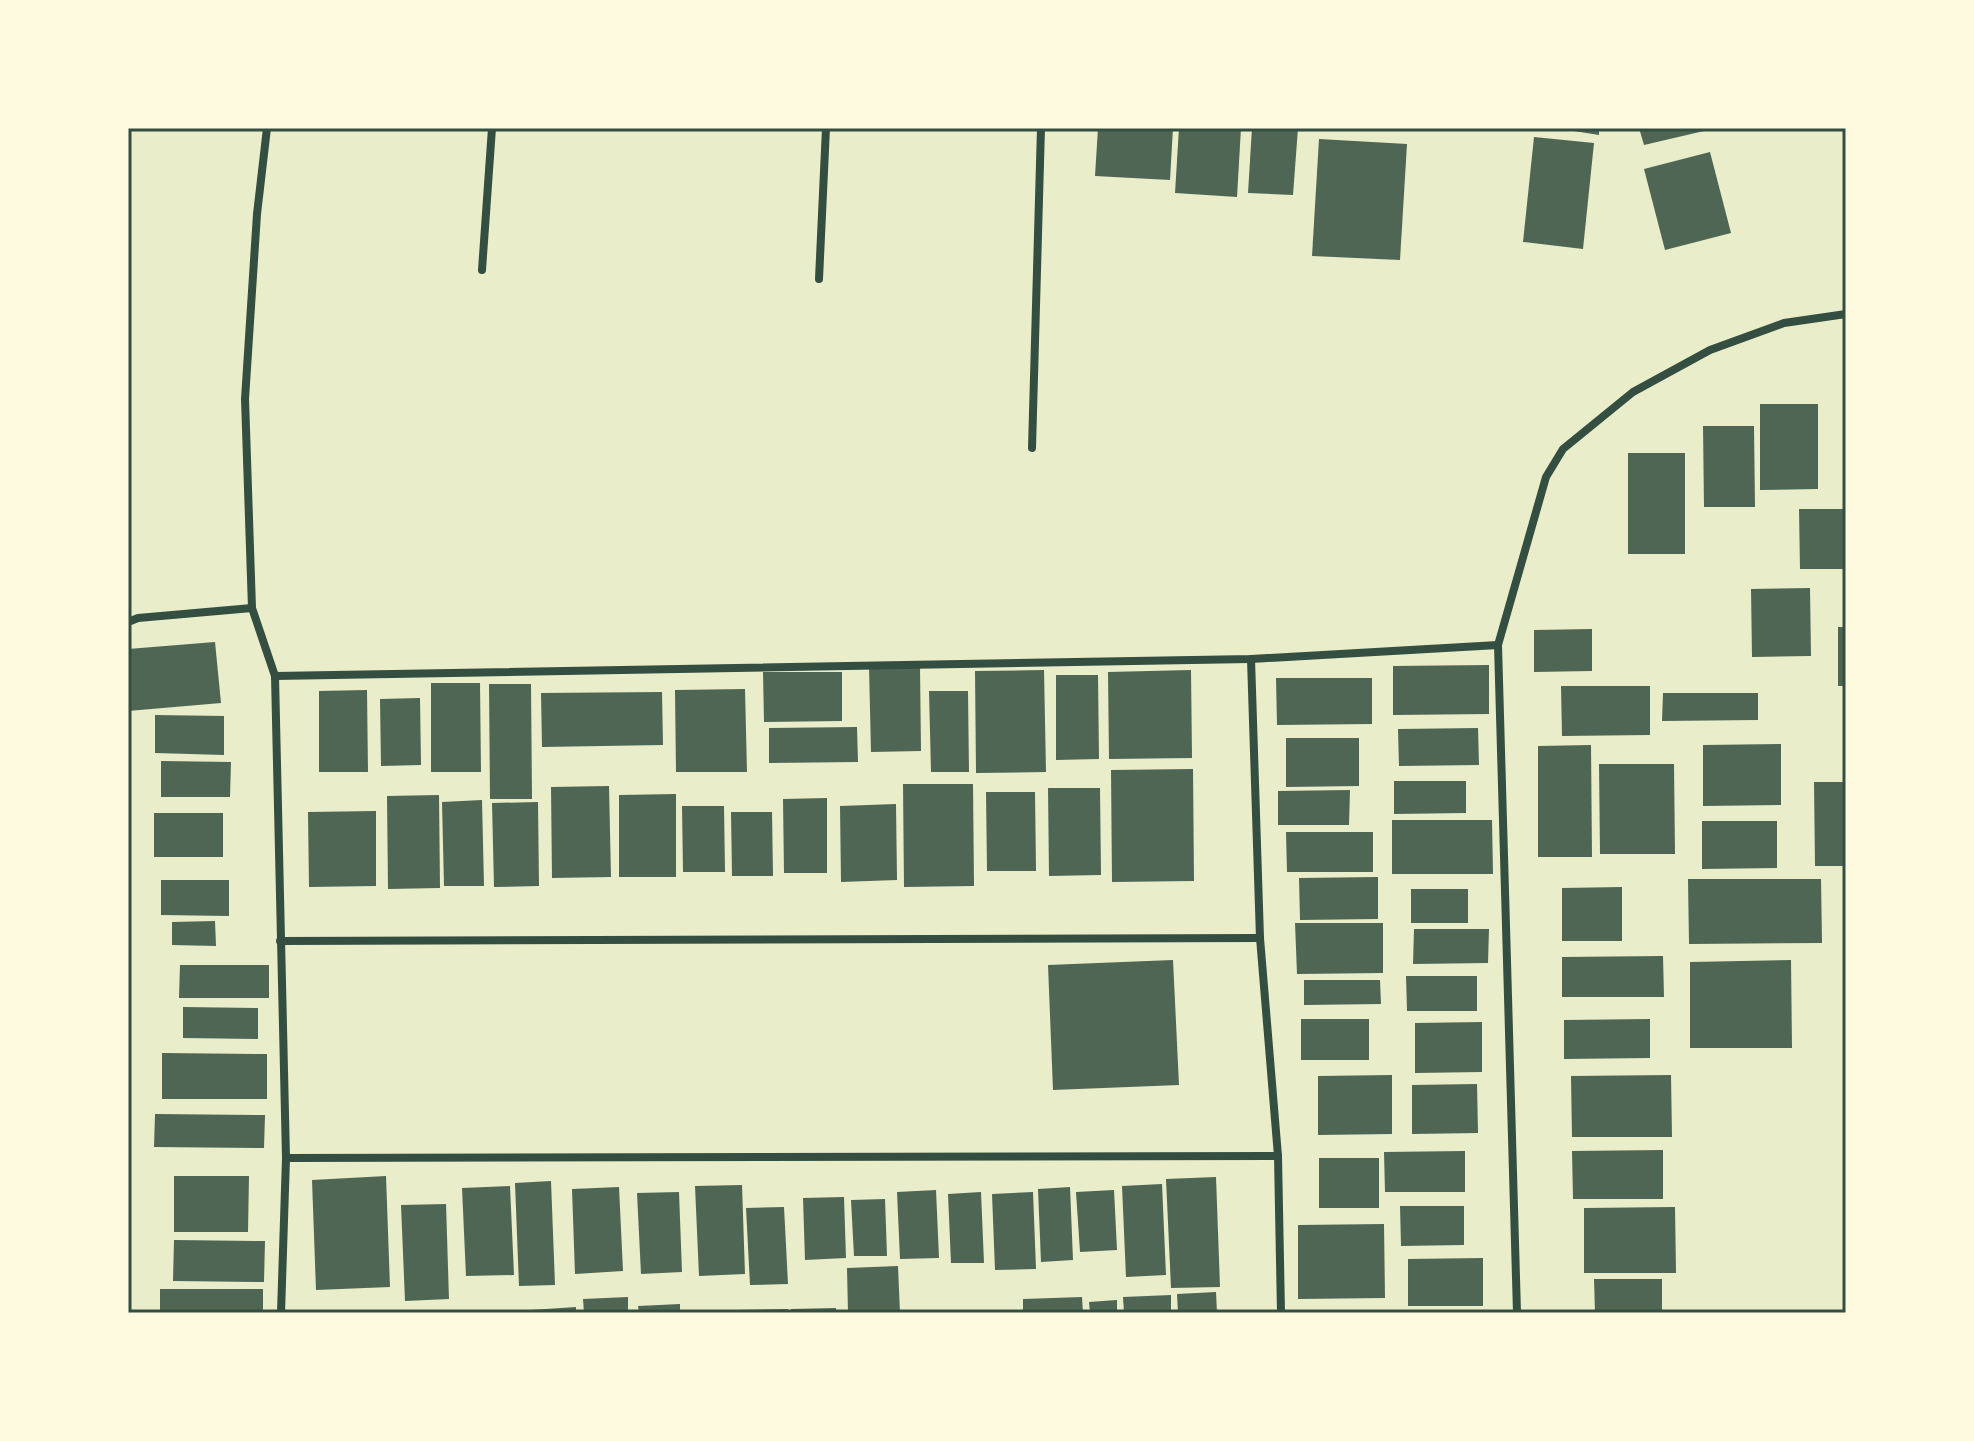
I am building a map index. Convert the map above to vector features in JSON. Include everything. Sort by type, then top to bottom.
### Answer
[{"type":"street","points":[[267,128],[257,214],[245,399],[252,608],[275,676],[286,1158],[281,1313]]},
{"type":"street","points":[[482,270],[492,128]]},
{"type":"street","points":[[819,279],[826,128]]},
{"type":"street","points":[[1032,448],[1041,128]]},
{"type":"street","points":[[1517,1313],[1498,645],[1546,477],[1563,449],[1633,392],[1710,350],[1784,323],[1846,314]]},
{"type":"street","points":[[128,622],[138,618],[252,608]]},
{"type":"street","points":[[275,676],[1251,659],[1498,645]]},
{"type":"street","points":[[1251,659],[1260,938],[1278,1156],[1281,1313]]},
{"type":"street","points":[[280,941],[1260,938]]},
{"type":"street","points":[[286,1158],[1278,1156]]},
{"type":"building","points":[[1098,128],[1173,128],[1170,180],[1095,176]]},
{"type":"building","points":[[1179,128],[1241,128],[1237,197],[1175,193]]},
{"type":"building","points":[[1252,128],[1298,128],[1293,195],[1248,193]]},
{"type":"building","points":[[1555,128],[1599,128],[1599,135]]},
{"type":"building","points":[[1639,128],[1704,128],[1704,131],[1644,145]]},
{"type":"building","points":[[1534,137],[1594,143],[1583,249],[1523,242]]},
{"type":"building","points":[[1319,139],[1407,144],[1400,260],[1312,256]]},
{"type":"building","points":[[1710,152],[1731,233],[1665,250],[1644,169]]},
{"type":"building","points":[[1760,404],[1818,404],[1818,489],[1760,490]]},
{"type":"building","points":[[1703,426],[1754,426],[1755,507],[1704,507]]},
{"type":"building","points":[[1628,453],[1685,453],[1685,554],[1628,554]]},
{"type":"building","points":[[1799,509],[1846,509],[1846,569],[1800,569]]},
{"type":"building","points":[[1810,588],[1811,656],[1752,657],[1751,589]]},
{"type":"building","points":[[1838,627],[1846,627],[1846,686],[1838,686]]},
{"type":"building","points":[[1592,629],[1592,671],[1534,672],[1534,630]]},
{"type":"building","points":[[215,642],[221,703],[128,711],[128,649]]},
{"type":"building","points":[[1489,665],[1489,714],[1393,715],[1393,666]]},
{"type":"building","points":[[869,667],[920,667],[921,751],[871,752]]},
{"type":"building","points":[[1044,670],[1046,772],[976,773],[975,671]]},
{"type":"building","points":[[1191,670],[1192,758],[1109,759],[1108,672]]},
{"type":"building","points":[[763,672],[842,672],[842,721],[764,722]]},
{"type":"building","points":[[1056,675],[1098,675],[1099,759],[1056,760]]},
{"type":"building","points":[[1276,678],[1372,678],[1372,724],[1277,725]]},
{"type":"building","points":[[431,683],[480,683],[481,772],[431,772]]},
{"type":"building","points":[[489,684],[531,684],[532,799],[490,799]]},
{"type":"building","points":[[1561,686],[1650,686],[1650,735],[1562,736]]},
{"type":"building","points":[[745,689],[747,772],[676,772],[675,690]]},
{"type":"building","points":[[367,690],[368,772],[319,772],[319,691]]},
{"type":"building","points":[[929,691],[968,691],[969,772],[931,772]]},
{"type":"building","points":[[662,692],[663,745],[542,747],[541,693]]},
{"type":"building","points":[[1663,693],[1758,693],[1758,720],[1662,721]]},
{"type":"building","points":[[420,698],[421,765],[381,766],[380,699]]},
{"type":"building","points":[[155,715],[224,716],[224,755],[155,753]]},
{"type":"building","points":[[857,727],[858,762],[769,763],[769,728]]},
{"type":"building","points":[[1478,728],[1479,765],[1399,766],[1398,729]]},
{"type":"building","points":[[1286,738],[1359,738],[1359,786],[1286,787]]},
{"type":"building","points":[[1781,744],[1781,805],[1703,806],[1703,745]]},
{"type":"building","points":[[1591,745],[1592,857],[1538,857],[1538,746]]},
{"type":"building","points":[[161,761],[231,762],[230,797],[161,797]]},
{"type":"building","points":[[1599,764],[1674,764],[1675,854],[1600,854]]},
{"type":"building","points":[[1193,769],[1194,881],[1112,882],[1111,770]]},
{"type":"building","points":[[1394,781],[1466,781],[1466,813],[1394,814]]},
{"type":"building","points":[[1814,782],[1846,782],[1846,866],[1815,866]]},
{"type":"building","points":[[903,784],[973,784],[974,886],[904,887]]},
{"type":"building","points":[[609,786],[611,877],[552,878],[551,787]]},
{"type":"building","points":[[1048,788],[1100,788],[1101,875],[1049,876]]},
{"type":"building","points":[[1350,790],[1349,825],[1278,825],[1278,791]]},
{"type":"building","points":[[986,792],[1035,792],[1036,871],[987,871]]},
{"type":"building","points":[[676,794],[676,877],[619,877],[619,795]]},
{"type":"building","points":[[439,795],[440,888],[388,889],[387,796]]},
{"type":"building","points":[[827,798],[827,873],[784,873],[783,799]]},
{"type":"building","points":[[482,800],[484,886],[444,886],[442,802]]},
{"type":"building","points":[[538,802],[539,886],[494,887],[492,803]]},
{"type":"building","points":[[896,804],[897,880],[841,882],[840,806]]},
{"type":"building","points":[[682,806],[724,806],[725,872],[683,872]]},
{"type":"building","points":[[376,811],[376,886],[309,887],[308,812]]},
{"type":"building","points":[[731,812],[772,812],[773,876],[732,876]]},
{"type":"building","points":[[154,813],[223,813],[223,857],[154,857]]},
{"type":"building","points":[[1392,820],[1492,820],[1493,874],[1392,874]]},
{"type":"building","points":[[1702,821],[1777,821],[1777,868],[1702,869]]},
{"type":"building","points":[[1286,832],[1373,832],[1373,872],[1287,872]]},
{"type":"building","points":[[1378,877],[1378,919],[1300,920],[1299,878]]},
{"type":"building","points":[[1688,879],[1821,879],[1822,943],[1689,944]]},
{"type":"building","points":[[161,880],[229,880],[229,916],[161,915]]},
{"type":"building","points":[[1622,887],[1622,941],[1562,941],[1562,888]]},
{"type":"building","points":[[1411,889],[1468,889],[1468,923],[1411,923]]},
{"type":"building","points":[[215,921],[216,946],[172,945],[172,922]]},
{"type":"building","points":[[1295,923],[1383,923],[1383,973],[1297,974]]},
{"type":"building","points":[[1414,929],[1489,929],[1488,963],[1413,964]]},
{"type":"building","points":[[1663,956],[1664,997],[1562,997],[1562,957]]},
{"type":"building","points":[[1173,960],[1179,1085],[1053,1090],[1048,965]]},
{"type":"building","points":[[1791,960],[1792,1048],[1690,1048],[1690,962]]},
{"type":"building","points":[[180,965],[269,965],[269,998],[179,998]]},
{"type":"building","points":[[1406,976],[1477,976],[1477,1011],[1407,1011]]},
{"type":"building","points":[[1304,980],[1380,980],[1381,1004],[1304,1005]]},
{"type":"building","points":[[183,1007],[258,1008],[258,1039],[183,1038]]},
{"type":"building","points":[[1301,1019],[1369,1019],[1369,1060],[1301,1060]]},
{"type":"building","points":[[1650,1019],[1650,1058],[1564,1059],[1564,1020]]},
{"type":"building","points":[[1482,1022],[1482,1072],[1415,1073],[1415,1023]]},
{"type":"building","points":[[162,1053],[267,1054],[267,1099],[162,1099]]},
{"type":"building","points":[[1392,1075],[1392,1134],[1318,1135],[1318,1076]]},
{"type":"building","points":[[1671,1075],[1672,1137],[1572,1137],[1571,1076]]},
{"type":"building","points":[[1477,1084],[1478,1133],[1412,1134],[1412,1085]]},
{"type":"building","points":[[155,1114],[265,1115],[264,1148],[154,1147]]},
{"type":"building","points":[[1663,1150],[1663,1199],[1573,1199],[1572,1151]]},
{"type":"building","points":[[1465,1151],[1465,1192],[1385,1192],[1384,1152]]},
{"type":"building","points":[[1319,1158],[1379,1158],[1379,1208],[1319,1208]]},
{"type":"building","points":[[174,1176],[249,1176],[248,1232],[174,1232]]},
{"type":"building","points":[[386,1176],[390,1287],[316,1290],[312,1180]]},
{"type":"building","points":[[1216,1177],[1220,1287],[1171,1288],[1166,1179]]},
{"type":"building","points":[[551,1181],[555,1285],[519,1286],[515,1183]]},
{"type":"building","points":[[1162,1184],[1166,1275],[1126,1277],[1122,1186]]},
{"type":"building","points":[[742,1185],[745,1274],[699,1276],[695,1186]]},
{"type":"building","points":[[510,1186],[514,1275],[466,1276],[462,1188]]},
{"type":"building","points":[[619,1187],[623,1271],[575,1274],[572,1189]]},
{"type":"building","points":[[1070,1187],[1073,1260],[1041,1262],[1038,1189]]},
{"type":"building","points":[[936,1190],[939,1258],[900,1259],[897,1192]]},
{"type":"building","points":[[1114,1190],[1117,1250],[1080,1252],[1076,1192]]},
{"type":"building","points":[[679,1192],[682,1272],[641,1274],[637,1193]]},
{"type":"building","points":[[981,1192],[984,1263],[951,1263],[948,1194]]},
{"type":"building","points":[[1033,1192],[1036,1269],[995,1270],[992,1194]]},
{"type":"building","points":[[844,1197],[846,1258],[805,1260],[803,1198]]},
{"type":"building","points":[[885,1199],[887,1256],[854,1256],[851,1200]]},
{"type":"building","points":[[446,1204],[449,1299],[405,1301],[401,1205]]},
{"type":"building","points":[[1400,1206],[1464,1206],[1464,1245],[1401,1246]]},
{"type":"building","points":[[784,1207],[788,1284],[750,1285],[746,1208]]},
{"type":"building","points":[[1675,1207],[1676,1273],[1584,1273],[1584,1208]]},
{"type":"building","points":[[1384,1224],[1385,1298],[1298,1299],[1298,1225]]},
{"type":"building","points":[[174,1240],[265,1241],[264,1282],[173,1281]]},
{"type":"building","points":[[1483,1258],[1483,1306],[1408,1306],[1408,1259]]},
{"type":"building","points":[[898,1266],[900,1313],[848,1313],[847,1268]]},
{"type":"building","points":[[1594,1279],[1662,1279],[1662,1313],[1595,1313]]},
{"type":"building","points":[[160,1289],[263,1289],[263,1313],[160,1313]]},
{"type":"building","points":[[1216,1292],[1217,1313],[1178,1313],[1177,1294]]},
{"type":"building","points":[[1171,1295],[1171,1313],[1124,1313],[1123,1297]]},
{"type":"building","points":[[628,1297],[628,1313],[584,1313],[583,1299]]},
{"type":"building","points":[[1082,1297],[1083,1313],[1023,1313],[1023,1299]]},
{"type":"building","points":[[1117,1300],[1117,1313],[1090,1313],[1089,1302]]},
{"type":"building","points":[[680,1304],[680,1313],[639,1313],[638,1306]]},
{"type":"building","points":[[576,1307],[576,1313],[516,1313],[516,1311]]},
{"type":"building","points":[[836,1308],[836,1313],[791,1313],[791,1309]]},
{"type":"building","points":[[788,1309],[788,1313],[737,1313],[737,1310]]}]
